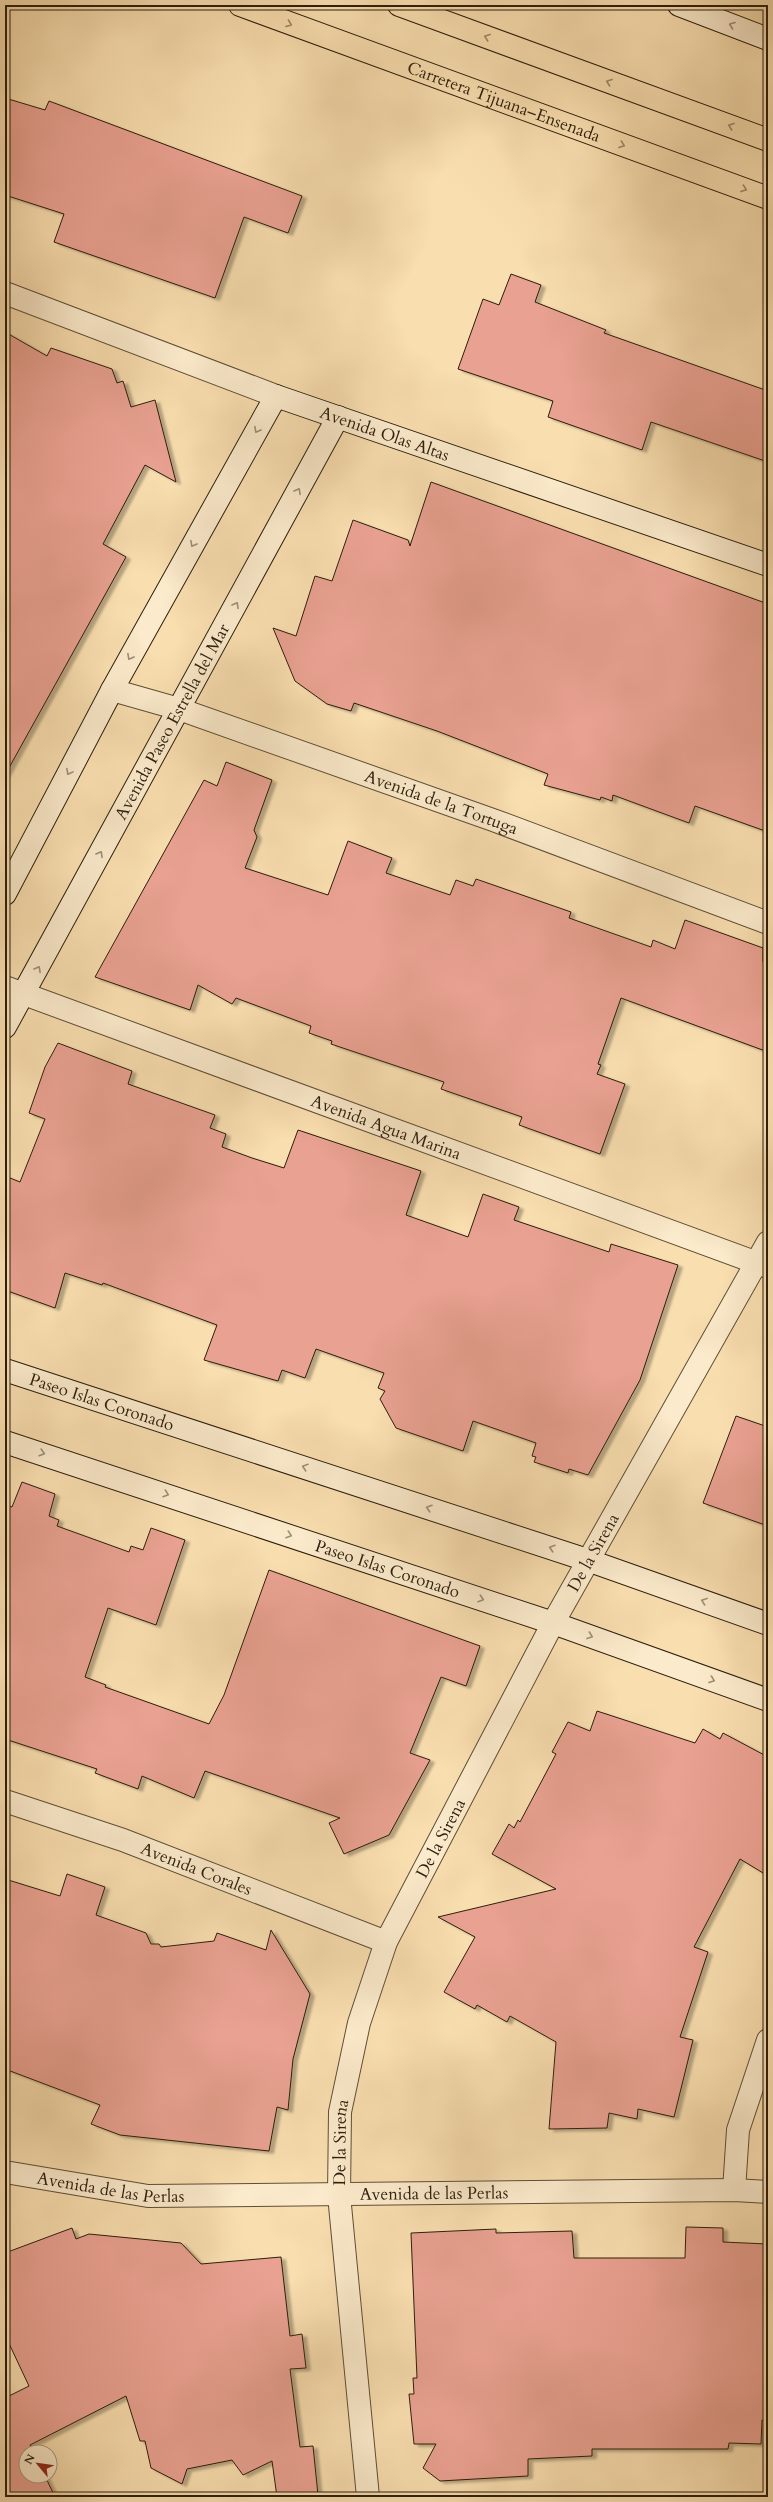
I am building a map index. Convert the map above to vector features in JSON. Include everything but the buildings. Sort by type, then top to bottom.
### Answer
[{"type":"highway","name":"Carretera Tijuana–Ensenada","points":[[240,5],[768,198]]},
{"type":"highway","points":[[399,5],[768,140]]},
{"type":"street","points":[[678,5],[768,39]]},
{"type":"street","name":"Avenida Olas Altas","points":[[5,292],[276,396],[768,565]]},
{"type":"street","points":[[5,894],[112,690],[276,396]]},
{"type":"street","name":"Avenida Paseo Estrella del Mar","points":[[5,1027],[15,991],[179,709],[338,417]]},
{"type":"street","name":"Avenida de la Tortuga","points":[[112,690],[179,709],[493,820],[768,923]]},
{"type":"street","name":"Avenida Agua Marina","points":[[15,991],[762,1265]]},
{"type":"street","name":"De la Sirena","points":[[368,2497],[339,2195],[340,2112],[359,2023],[386,1942],[553,1623],[762,1265],[768,1242]]},
{"type":"street","name":"Paseo Islas Coronado","points":[[5,1370],[590,1561],[768,1624]]},
{"type":"street","name":"Paseo Islas Coronado","points":[[5,1442],[553,1623],[768,1700]]},
{"type":"street","name":"Avenida Corales","points":[[5,1801],[123,1840],[386,1942]]},
{"type":"street","points":[[734,2190],[738,2130],[768,2040]]},
{"type":"street","name":"Avenida de las Perlas","points":[[5,2172],[148,2196],[734,2190],[768,2192]]}]
